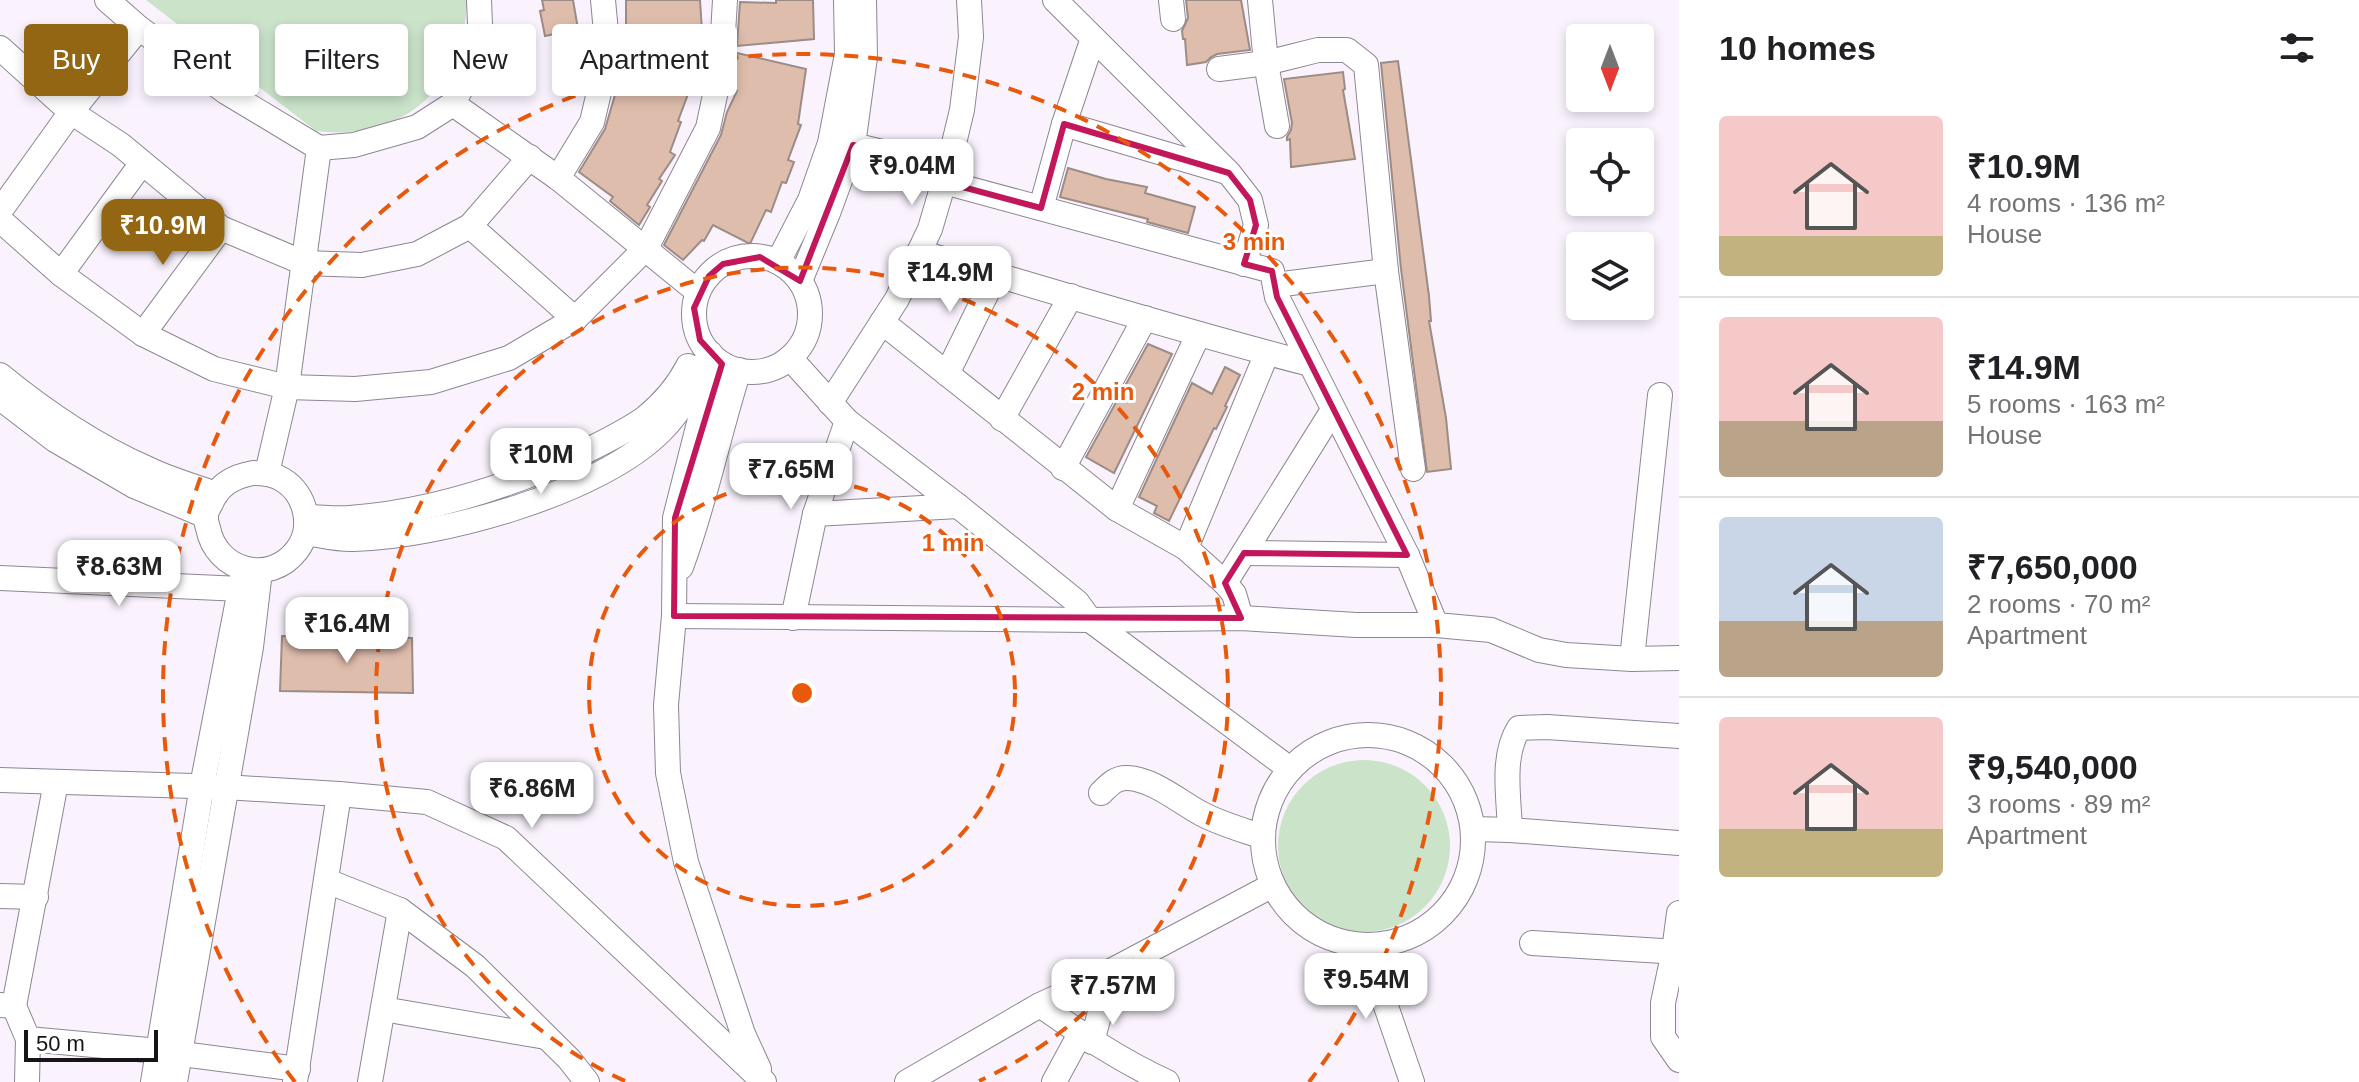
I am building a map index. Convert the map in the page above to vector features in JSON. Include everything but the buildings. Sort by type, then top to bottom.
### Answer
[{"type":"street","points":[[107,0],[139,28],[226,92],[319,148],[354,145],[417,127],[453,104],[481,49],[479,0]]},
{"type":"street","points":[[558,178],[592,122],[608,54],[603,0]]},
{"type":"street","points":[[0,220],[61,274],[143,334],[214,369],[287,387],[355,389],[431,382],[509,358],[575,319],[646,248],[708,128],[721,67],[725,0]]},
{"type":"street","points":[[778,262],[810,200],[830,143],[847,54],[846,0]]},
{"type":"street","points":[[800,281],[853,145],[865,57],[864,0]]},
{"type":"street","points":[[793,618],[838,412],[930,229],[946,175],[962,110],[971,37],[969,0]]},
{"type":"street","points":[[1055,0],[1229,173],[1250,200],[1256,225],[1244,264]]},
{"type":"street","points":[[1260,0],[1266,63],[1277,126]]},
{"type":"street","points":[[4,198],[139,28]]},
{"type":"street","points":[[1041,208],[1064,124],[1093,38]]},
{"type":"street","points":[[0,48],[71,112],[121,145],[221,228],[304,263],[362,265],[417,254],[470,226],[530,157]]},
{"type":"street","points":[[1219,69],[1266,63],[1318,50],[1347,50],[1366,65],[1386,271],[1413,469]]},
{"type":"street","points":[[453,104],[558,178],[698,292]]},
{"type":"street","points":[[1064,124],[1229,173]]},
{"type":"street","points":[[853,145],[1041,208],[1272,271],[1277,297],[1407,555],[1436,625]]},
{"type":"street","points":[[267,473],[287,387],[319,148]]},
{"type":"street","points":[[61,274],[142,163]]},
{"type":"street","points":[[470,226],[575,319]]},
{"type":"street","points":[[143,334],[221,228]]},
{"type":"street","points":[[919,252],[1198,335],[1310,364]]},
{"type":"street","points":[[741,257],[760,257],[778,262],[800,281],[808,296],[811,313],[805,338],[790,358],[775,368],[757,372],[718,357],[695,316],[698,292],[709,276],[723,264],[741,257]]},
{"type":"street","points":[[1275,285],[1386,271]]},
{"type":"street","points":[[947,374],[996,274]]},
{"type":"street","points":[[1002,419],[1071,296]]},
{"type":"street","points":[[1063,468],[1145,318]]},
{"type":"street","points":[[882,322],[1117,509],[1186,548],[1234,594],[1241,618]]},
{"type":"street","points":[[1117,509],[1198,335]]},
{"type":"street","points":[[1186,548],[1267,353]]},
{"type":"street","points":[[306,525],[350,539],[397,536],[451,526],[518,508],[627,458],[662,431],[718,357]]},
{"type":"street","points":[[718,357],[675,518],[674,616],[666,705],[668,773],[686,862],[743,1034],[764,1082]]},
{"type":"street","points":[[790,358],[838,412],[1077,602],[1090,620],[1290,769]]},
{"type":"street","points":[[0,375],[31,401],[85,435],[211,505]]},
{"type":"street","points":[[1632,659],[1660,395]]},
{"type":"street","points":[[0,398],[55,440],[134,486],[211,505]]},
{"type":"street","points":[[1225,583],[1333,410]]},
{"type":"street","points":[[0,578],[248,576],[276,567],[289,559],[299,547],[306,525],[303,502],[294,489],[282,479],[267,473],[238,476],[226,483],[211,505],[210,538],[229,563],[248,576]]},
{"type":"street","points":[[815,514],[958,506]]},
{"type":"street","points":[[1244,553],[1407,555]]},
{"type":"street","points":[[153,1082],[169,1053],[248,576]]},
{"type":"street","points":[[674,616],[1090,620],[1241,618],[1356,625],[1436,625],[1491,630],[1539,650],[1566,655],[1679,658]]},
{"type":"street","points":[[1510,830],[1508,762],[1511,740],[1519,728],[1679,736]]},
{"type":"street","points":[[1372,735],[1402,740],[1429,753],[1451,774],[1467,800],[1474,829],[1473,859],[1463,887],[1446,912],[1422,930],[1395,942],[1365,945],[1337,940],[1311,928],[1289,909],[1273,885],[1265,862],[1263,837],[1266,812],[1276,789],[1290,769],[1314,750],[1342,738],[1372,735]]},
{"type":"street","points":[[1101,793],[1113,781],[1127,777],[1173,796],[1204,816],[1263,837]]},
{"type":"street","points":[[0,780],[214,787],[427,802],[506,838],[764,1082]]},
{"type":"street","points":[[27,1082],[28,1039],[7,1006],[36,897],[56,782]]},
{"type":"street","points":[[28,1039],[169,1053],[297,1075],[339,794]]},
{"type":"street","points":[[1474,829],[1679,843]]},
{"type":"street","points":[[327,881],[400,910],[475,966],[569,1059],[587,1082]]},
{"type":"street","points":[[907,1082],[1040,1005],[1273,885]]},
{"type":"street","points":[[0,896],[36,897]]},
{"type":"street","points":[[370,1082],[400,910]]},
{"type":"street","points":[[1679,913],[1677,951],[1663,1003],[1663,1037],[1679,1060]]},
{"type":"street","points":[[1532,943],[1677,951]]},
{"type":"street","points":[[1365,945],[1412,1082]]},
{"type":"street","points":[[1054,1082],[1086,1038],[1111,971]]},
{"type":"street","points":[[1040,1005],[1138,1076],[1167,1082]]},
{"type":"street","points":[[383,1009],[546,1037]]},
{"type":"street","points":[[169,1053],[175,1082]]},
{"type":"highlighted area","points":[[1064,124],[1229,173],[1250,200],[1256,225],[1244,264],[1272,271],[1277,297],[1407,555],[1244,553],[1225,583],[1241,618],[674,616],[675,518],[722,364],[700,340],[694,308],[709,276],[723,264],[760,257],[800,281],[853,145],[948,168],[944,182],[1041,208]]},
{"type":"green space","points":[[146,0],[467,0],[464,24],[424,24],[424,96],[429,96],[401,117],[376,127],[347,132],[316,131],[259,87],[259,24],[177,24]]},
{"type":"green space","points":[[1364,760],[1397,766],[1425,785],[1444,813],[1450,846],[1444,879],[1425,907],[1397,926],[1364,932],[1331,926],[1303,907],[1284,879],[1278,846],[1284,813],[1303,785],[1331,766]]}]
